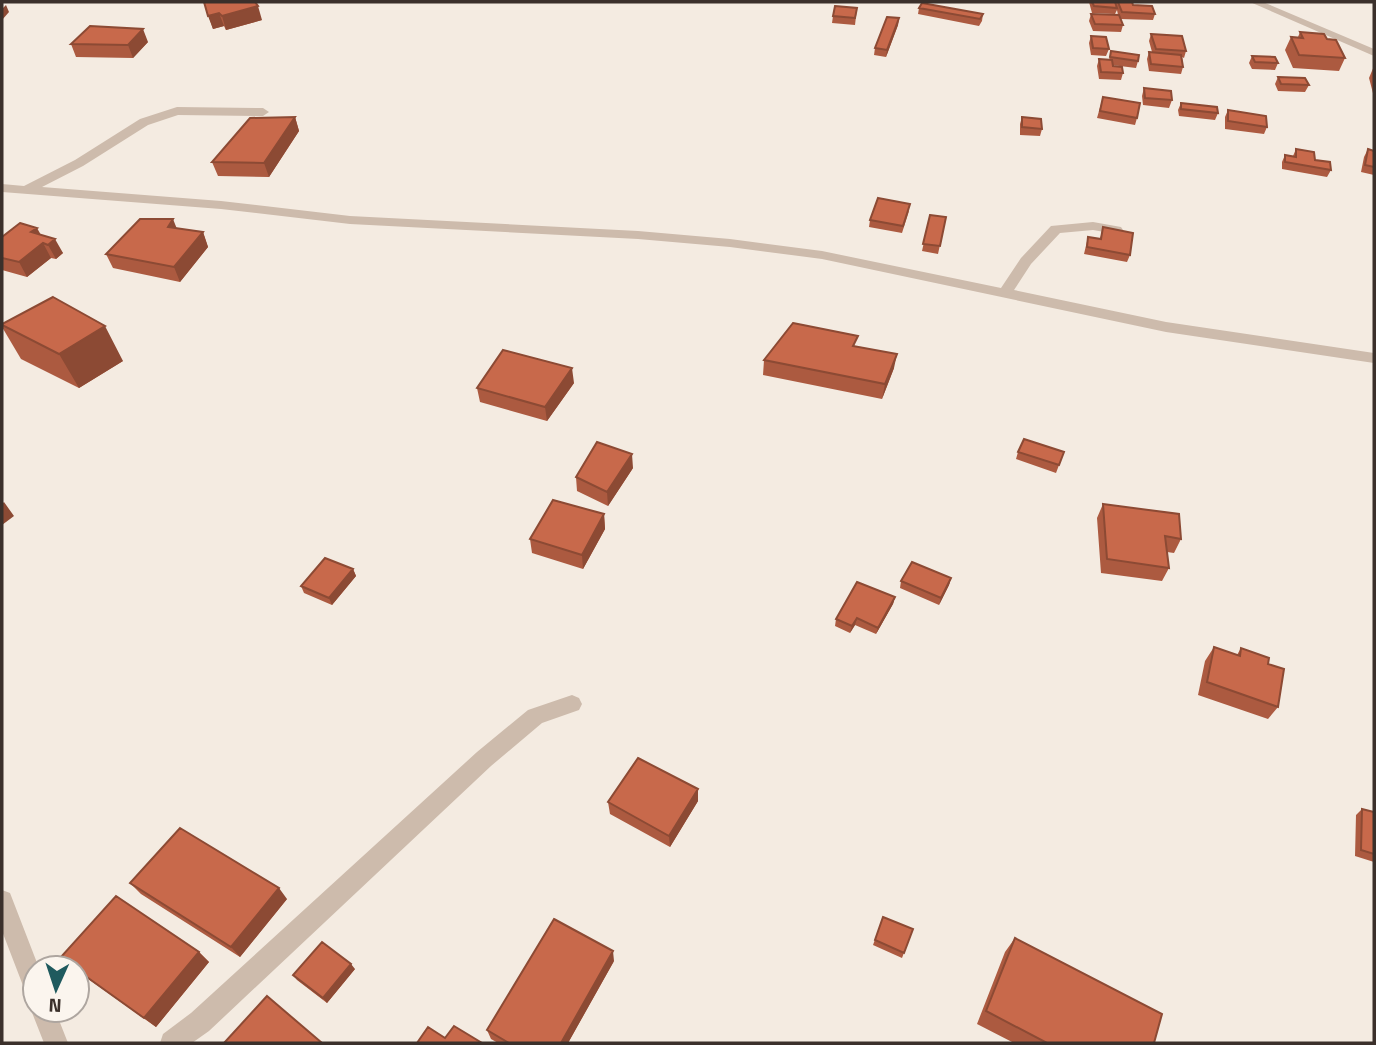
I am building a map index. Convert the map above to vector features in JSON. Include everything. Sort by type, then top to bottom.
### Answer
[{"type":"street","points":[[1255,2],[1374,53]]},
{"type":"street","points":[[26,190],[79,163],[144,122],[177,111],[263,112]]},
{"type":"street","points":[[2,188],[222,205],[350,220],[638,235],[730,243],[822,255],[1166,327],[1374,358]]},
{"type":"street","points":[[1004,294],[1026,261],[1056,229],[1093,226],[1116,230]]},
{"type":"street","points":[[172,1043],[200,1022],[484,759],[536,716],[572,704]]},
{"type":"street","points":[[2,901],[22,954]]},
{"type":"street","points":[[49,1024],[56,1043]]},
{"type":"building","points":[[204,2],[255,2],[258,6],[222,16],[219,13],[208,16]]},
{"type":"building","points":[[1092,2],[1115,2],[1117,8],[1094,6]]},
{"type":"building","points":[[1118,2],[1152,6],[1155,14],[1122,12]]},
{"type":"building","points":[[922,3],[983,14],[980,19],[919,8]]},
{"type":"building","points":[[835,6],[857,8],[855,18],[833,16]]},
{"type":"building","points":[[1091,14],[1119,15],[1123,25],[1095,24]]},
{"type":"building","points":[[887,17],[899,18],[887,50],[875,48]]},
{"type":"building","points":[[90,26],[143,29],[128,45],[71,44]]},
{"type":"building","points":[[1300,32],[1324,34],[1327,39],[1336,40],[1345,58],[1299,55],[1291,37],[1303,38]]},
{"type":"building","points":[[1151,34],[1182,36],[1186,51],[1156,49]]},
{"type":"building","points":[[1091,36],[1106,37],[1109,49],[1093,48]]},
{"type":"building","points":[[1111,51],[1139,55],[1138,61],[1110,57]]},
{"type":"building","points":[[1149,52],[1181,55],[1183,67],[1151,64]]},
{"type":"building","points":[[1252,56],[1275,57],[1278,63],[1255,62]]},
{"type":"building","points":[[1099,59],[1112,60],[1113,66],[1122,67],[1123,73],[1101,72]]},
{"type":"building","points":[[1278,77],[1305,78],[1309,85],[1281,84]]},
{"type":"building","points":[[1144,88],[1171,91],[1172,100],[1145,98]]},
{"type":"building","points":[[1103,97],[1140,103],[1137,118],[1100,111]]},
{"type":"building","points":[[1181,103],[1217,107],[1218,113],[1181,109]]},
{"type":"building","points":[[1228,110],[1266,116],[1267,127],[1228,121]]},
{"type":"building","points":[[295,117],[264,163],[212,162],[250,118]]},
{"type":"building","points":[[1022,117],[1041,119],[1042,129],[1022,127]]},
{"type":"building","points":[[1296,149],[1314,152],[1315,160],[1330,162],[1331,170],[1285,162],[1285,155],[1296,157]]},
{"type":"building","points":[[1368,149],[1374,151],[1374,167],[1365,165]]},
{"type":"building","points":[[878,198],[910,204],[903,226],[870,220]]},
{"type":"building","points":[[930,215],[946,217],[940,246],[923,244]]},
{"type":"building","points":[[140,219],[173,219],[168,227],[203,232],[174,267],[106,254]]},
{"type":"building","points":[[20,223],[37,228],[31,232],[55,239],[48,245],[43,243],[19,262],[2,258],[2,237]]},
{"type":"building","points":[[1103,227],[1133,233],[1130,255],[1087,247],[1088,237],[1101,239]]},
{"type":"building","points":[[53,297],[105,326],[59,354],[2,325]]},
{"type":"building","points":[[793,323],[858,336],[853,346],[897,354],[885,384],[764,360]]},
{"type":"building","points":[[503,350],[572,368],[545,407],[477,388]]},
{"type":"building","points":[[1024,439],[1064,452],[1059,465],[1018,452]]},
{"type":"building","points":[[597,442],[632,454],[607,492],[576,477]]},
{"type":"building","points":[[553,500],[604,514],[582,555],[530,539]]},
{"type":"building","points":[[1103,504],[1179,514],[1181,539],[1165,536],[1169,568],[1107,559]]},
{"type":"building","points":[[325,558],[353,569],[329,598],[301,586]]},
{"type":"building","points":[[912,562],[951,578],[941,598],[901,581]]},
{"type":"building","points":[[857,582],[895,597],[878,628],[857,618],[852,626],[836,619]]},
{"type":"building","points":[[1214,647],[1240,656],[1241,648],[1269,658],[1268,664],[1284,669],[1278,707],[1207,682]]},
{"type":"building","points":[[638,758],[698,789],[669,836],[608,802]]},
{"type":"building","points":[[1362,809],[1374,812],[1374,854],[1361,850]]},
{"type":"building","points":[[180,828],[279,888],[231,947],[130,883]]},
{"type":"building","points":[[116,896],[199,952],[144,1018],[91,980],[91,954],[64,954]]},
{"type":"building","points":[[883,917],[913,929],[904,953],[875,940]]},
{"type":"building","points":[[554,919],[613,951],[561,1043],[509,1043],[487,1030]]},
{"type":"building","points":[[1015,938],[1162,1014],[1154,1043],[1047,1043],[986,1011]]},
{"type":"building","points":[[322,942],[351,964],[323,998],[293,975]]},
{"type":"building","points":[[267,996],[322,1043],[224,1043]]},
{"type":"building","points":[[454,1026],[482,1043],[417,1043],[428,1027],[445,1038]]}]
